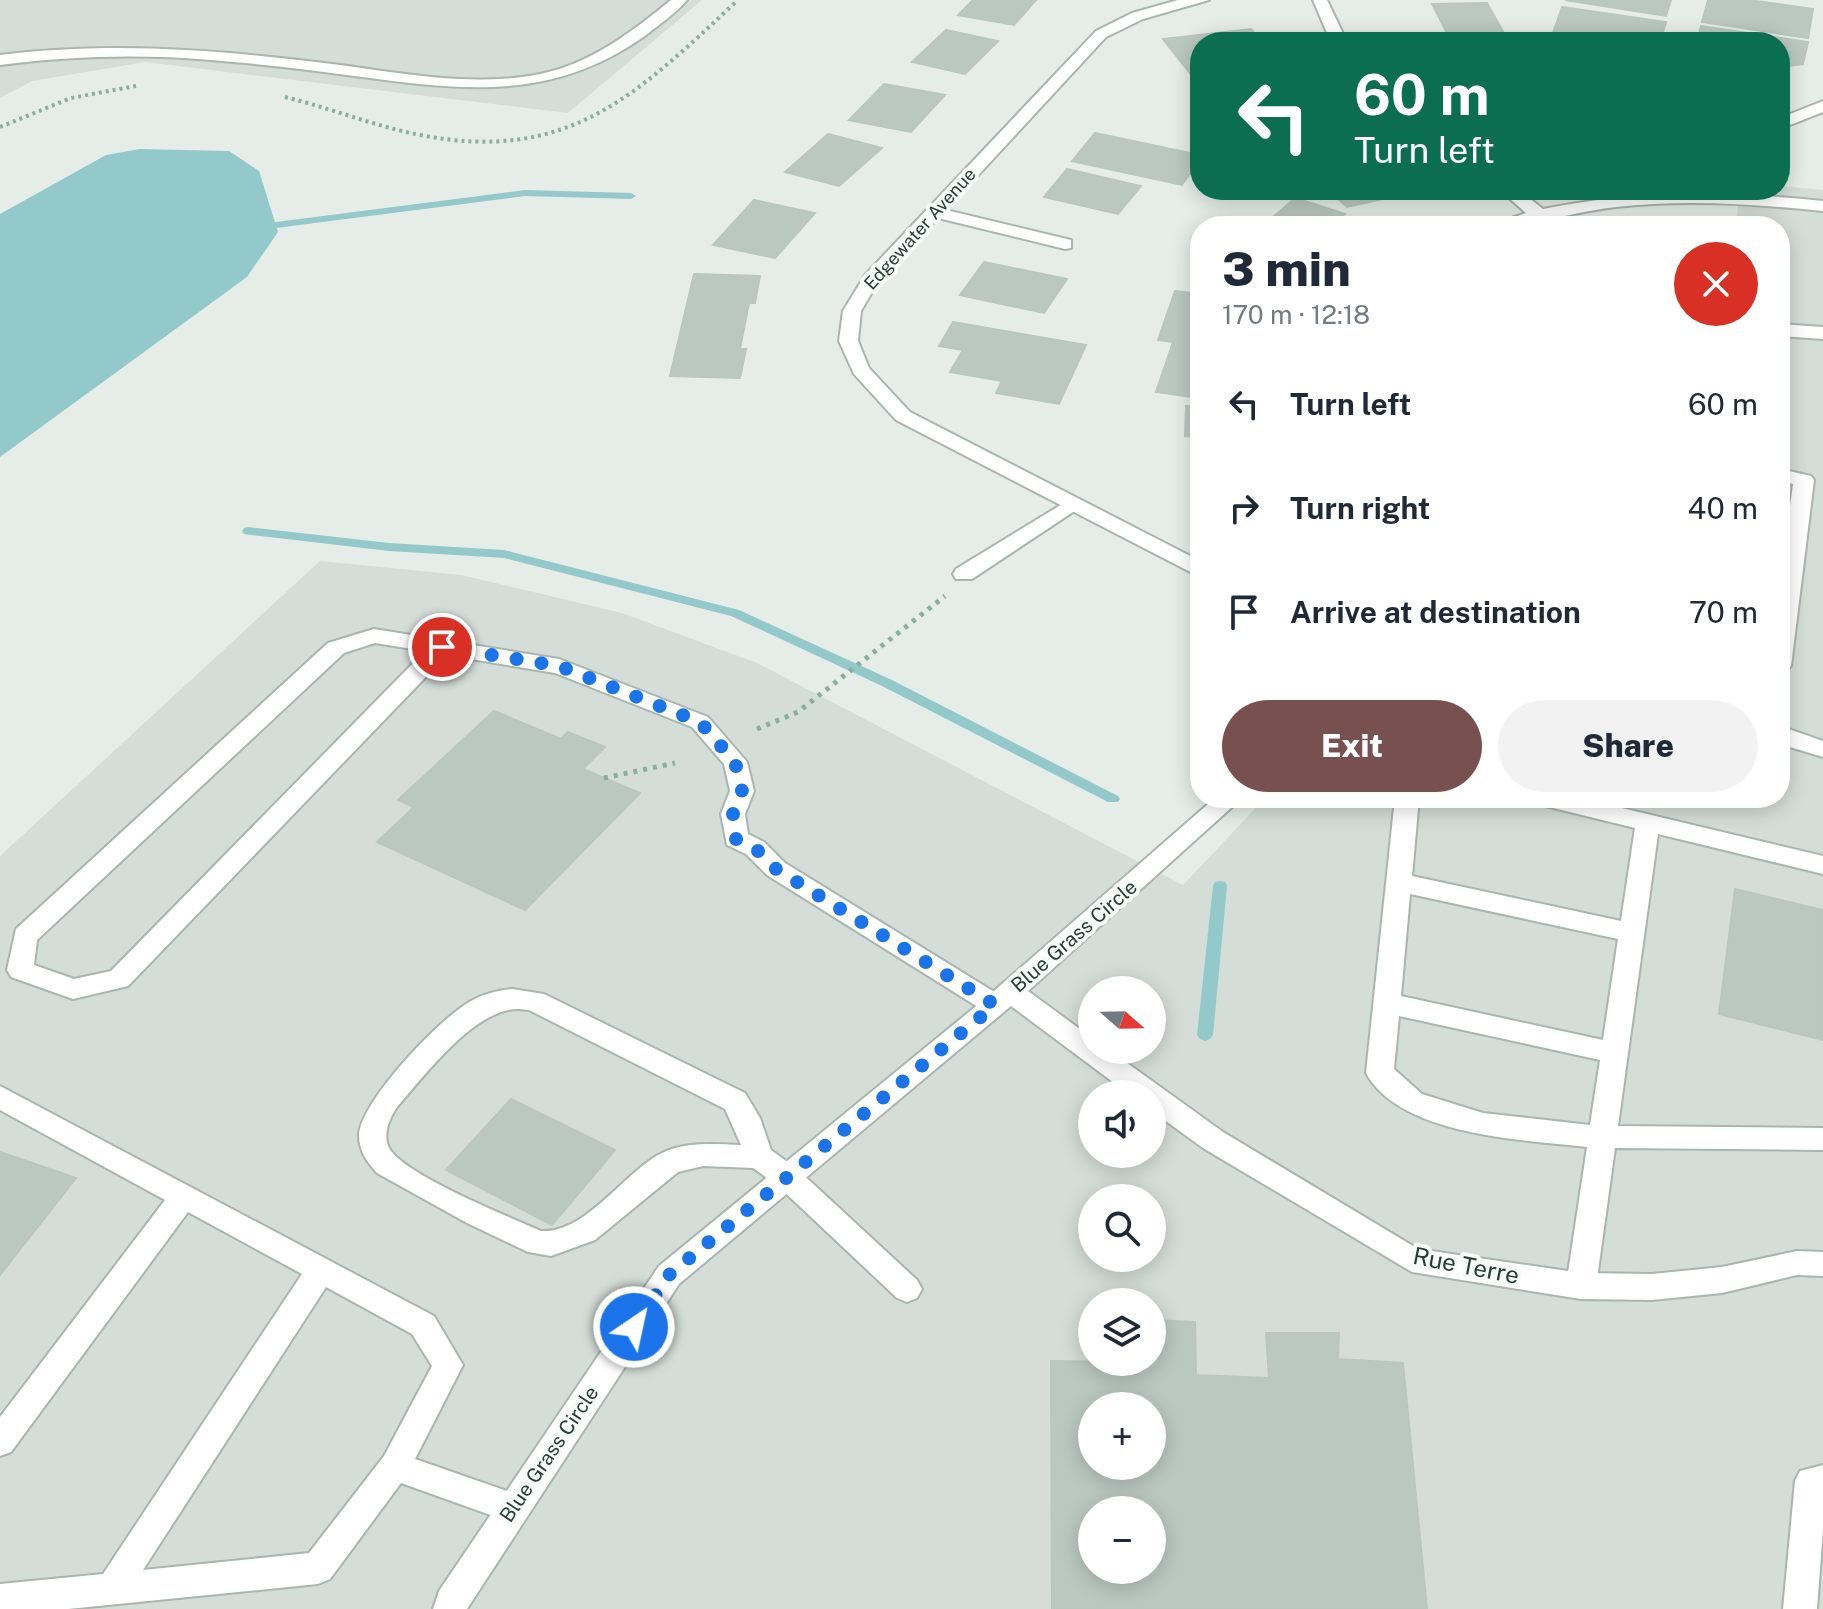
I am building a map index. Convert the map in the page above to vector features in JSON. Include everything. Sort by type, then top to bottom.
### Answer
[{"type":"street","points":[[0,60],[93,49],[152,49],[434,81],[537,79],[579,67],[614,50],[680,0]]},
{"type":"street","name":"Edgewater Avenue","points":[[1190,565],[903,416],[866,379],[848,344],[850,314],[871,279],[1101,34],[1129,17],[1163,6],[1202,0]]},
{"type":"street","points":[[1320,0],[1334,32]]},
{"type":"street","points":[[1790,120],[1823,106]]},
{"type":"street","points":[[1790,199],[1823,206]]},
{"type":"street","points":[[1521,200],[1537,213]]},
{"type":"street","points":[[1528,216],[1656,200]]},
{"type":"street","points":[[934,212],[1065,244]]},
{"type":"street","points":[[1790,331],[1823,333]]},
{"type":"street","points":[[1790,477],[1814,482],[1790,612]]},
{"type":"street","points":[[964,574],[1072,504]]},
{"type":"street","points":[[374,636],[442,647],[119,979],[73,989],[20,970],[25,936],[336,648],[374,636]]},
{"type":"street","name":"Rue Terre","points":[[442,647],[559,666],[700,722],[735,762],[742,791],[733,814],[736,839],[755,848],[776,869],[1003,999],[1128,1080]]},
{"type":"street","points":[[1790,740],[1823,749]]},
{"type":"street","name":"Blue Grass Circle","points":[[450,1609],[451,1602],[669,1275],[1003,999],[1219,808]]},
{"type":"street","points":[[1406,808],[1380,1073],[1413,1102],[1483,1124],[1602,1137],[1823,1139]]},
{"type":"street","points":[[1590,808],[1823,865]]},
{"type":"street","points":[[1581,1286],[1648,821]]},
{"type":"street","points":[[1398,882],[1632,933]]},
{"type":"street","points":[[759,1157],[746,1118],[735,1101],[535,1001],[516,997],[499,999],[474,1011],[382,1106],[373,1141],[378,1155],[397,1173],[538,1243],[551,1244],[585,1231],[670,1162],[703,1155],[759,1157],[787,1177],[907,1289]]},
{"type":"street","points":[[1386,1003],[1614,1053]]},
{"type":"street","points":[[0,1097],[423,1325],[448,1365],[395,1466],[318,1568],[0,1600]]},
{"type":"street","name":"Rue Terre","points":[[1166,1106],[1213,1140],[1412,1260],[1581,1286],[1666,1286],[1722,1280],[1797,1263],[1823,1264]]},
{"type":"street","points":[[0,1442],[184,1196]]},
{"type":"street","points":[[112,1589],[321,1270]]},
{"type":"street","points":[[395,1466],[513,1508]]},
{"type":"street","points":[[1800,1609],[1811,1481],[1823,1480]]},
{"type":"path","points":[[757,729],[798,712],[951,592]]},
{"type":"path","points":[[604,778],[675,763]]},
{"type":"shaded area","points":[[0,0],[702,0],[568,113],[145,62],[32,81],[0,98]]},
{"type":"shaded area","points":[[1790,187],[1823,190],[1823,1609],[0,1609],[0,856],[320,561],[461,575],[622,613],[757,663],[1183,885],[1256,808],[1790,808],[1790,216],[1737,216],[1738,200],[1790,200]]},
{"type":"water","points":[[140,149],[229,151],[259,171],[278,232],[247,277],[0,457],[0,214],[106,155]]},
{"type":"building","points":[[973,0],[1036,0],[1014,25],[958,15]]},
{"type":"building","points":[[1565,0],[1671,0],[1666,16]]},
{"type":"building","points":[[1708,0],[1749,0],[1813,9],[1808,38],[1790,35],[1790,32],[1768,32],[1702,22]]},
{"type":"building","points":[[1487,3],[1503,32],[1446,32],[1432,4]]},
{"type":"building","points":[[1562,7],[1666,22],[1663,32],[1553,32]]},
{"type":"building","points":[[1701,26],[1741,32],[1700,32]]},
{"type":"building","points":[[1251,29],[1254,32],[1225,32]]},
{"type":"building","points":[[946,30],[998,41],[965,74],[912,62]]},
{"type":"building","points":[[1190,36],[1190,73],[1163,39]]},
{"type":"building","points":[[1790,39],[1808,42],[1803,64],[1790,66]]},
{"type":"building","points":[[884,84],[945,95],[911,132],[849,120]]},
{"type":"building","points":[[1095,133],[1190,153],[1190,174],[1182,185],[1072,161]]},
{"type":"building","points":[[828,134],[882,148],[839,186],[785,172]]},
{"type":"building","points":[[1067,169],[1141,186],[1118,214],[1044,197]]},
{"type":"building","points":[[754,200],[815,213],[775,258],[713,245]]},
{"type":"building","points":[[1293,200],[1345,214],[1343,216],[1274,216]]},
{"type":"building","points":[[1339,200],[1378,200],[1347,207]]},
{"type":"building","points":[[984,262],[1067,279],[1044,313],[960,295]]},
{"type":"building","points":[[694,274],[760,276],[755,303],[749,303],[740,349],[746,349],[740,378],[670,376]]},
{"type":"building","points":[[1175,291],[1190,293],[1190,397],[1156,392],[1173,342],[1158,340]]},
{"type":"building","points":[[953,322],[1086,345],[1059,404],[996,393],[1002,381],[950,372],[963,350],[939,346]]},
{"type":"building","points":[[1186,406],[1190,406],[1190,436],[1185,436]]},
{"type":"building","points":[[494,711],[561,739],[568,732],[605,747],[583,769],[640,793],[525,910],[377,842],[414,807],[398,800]]},
{"type":"building","points":[[1735,889],[1823,910],[1823,1040],[1719,1014]]},
{"type":"building","points":[[511,1099],[615,1150],[552,1225],[446,1170]]},
{"type":"building","points":[[0,1152],[76,1178],[0,1275]]},
{"type":"building","points":[[1166,1321],[1195,1322],[1196,1375],[1269,1378],[1266,1333],[1339,1333],[1338,1359],[1403,1363],[1427,1609],[1052,1609],[1051,1361],[1078,1361],[1078,1376],[1166,1376]]},
{"type":"waterway","points":[[276,225],[525,193],[631,196]]},
{"type":"waterway","points":[[248,531],[389,547],[504,554],[735,613],[887,683],[1113,799]]},
{"type":"waterway","points":[[1205,1035],[1220,886]]},
{"type":"route","points":[[442,647],[559,666],[700,722],[735,762],[742,791],[733,814],[736,839],[755,848],[776,869],[995,1005],[669,1275],[634,1327]]}]
